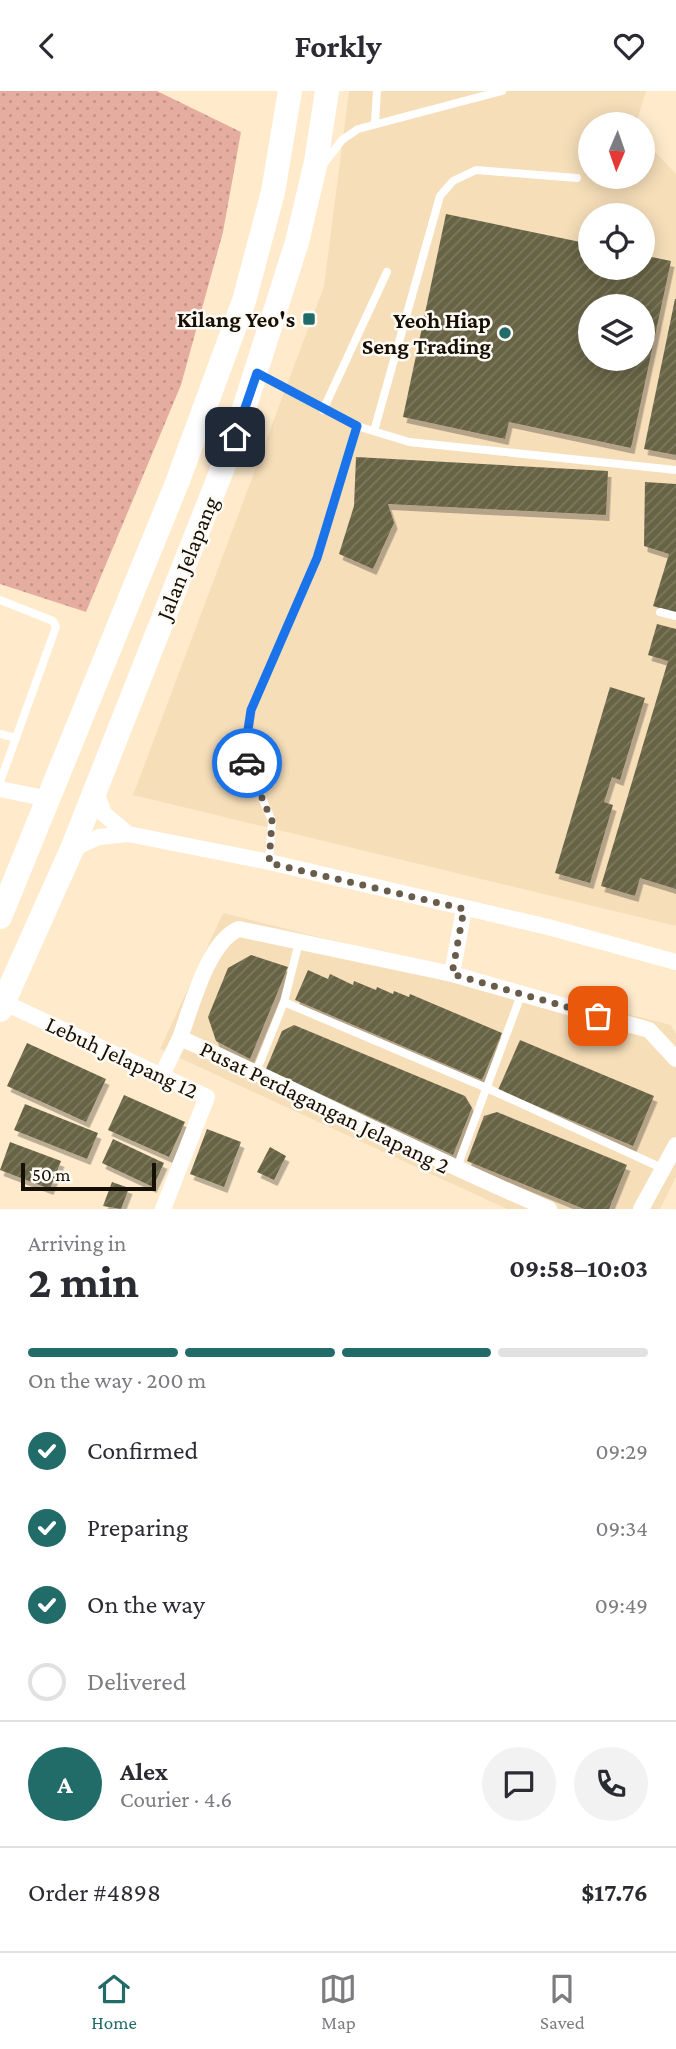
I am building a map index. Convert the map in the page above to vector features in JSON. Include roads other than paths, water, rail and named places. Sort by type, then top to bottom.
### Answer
[{"type":"main road","name":"Jalan Jelapang","points":[[0,917],[177,483],[244,301],[273,192],[290,91]]},
{"type":"main road","name":"Jalan Jelapang","points":[[2,1006],[72,849],[235,437],[257,373],[310,188],[327,91]]},
{"type":"street","points":[[0,789],[49,799]]},
{"type":"street","points":[[96,790],[104,814],[128,834]]},
{"type":"street","points":[[72,849],[99,837],[128,834],[269,863],[548,927],[676,962]]},
{"type":"street","points":[[452,974],[464,909]]},
{"type":"street","name":"Pusat Perdagangan Jelapang 2","points":[[299,942],[239,929],[232,932],[206,966],[180,1038],[256,1072],[456,1170],[549,1209]]},
{"type":"street","points":[[299,942],[452,974],[649,1030],[676,1059]]},
{"type":"street","name":"Lebuh Jelapang 12","points":[[2,1006],[207,1097],[163,1209]]},
{"type":"street","points":[[162,1075],[180,1038]]},
{"type":"street","points":[[641,1209],[676,1145]]},
{"type":"lane","points":[[375,123],[377,91]]},
{"type":"lane","points":[[310,188],[331,150],[342,140],[375,123],[502,91]]},
{"type":"lane","points":[[374,431],[440,197],[453,181],[476,170],[577,178]]},
{"type":"lane","points":[[323,410],[387,272]]},
{"type":"lane","points":[[257,373],[357,426],[409,442],[676,470]]},
{"type":"lane","points":[[269,863],[272,821],[244,756],[251,710],[317,558],[357,426]]},
{"type":"lane","points":[[0,600],[54,621],[56,627],[0,782]]},
{"type":"lane","points":[[660,612],[676,616]]},
{"type":"lane","points":[[0,734],[16,738]]},
{"type":"lane","points":[[256,1072],[284,1002],[299,942]]},
{"type":"lane","points":[[456,1170],[489,1089],[521,995]]},
{"type":"lane","points":[[284,1002],[489,1089],[664,1169]]},
{"type":"place","name":"Kilang Yeo's","points":[[309,319]]},
{"type":"place","name":"Yeoh Hiap Seng Trading","points":[[505,333]]}]
